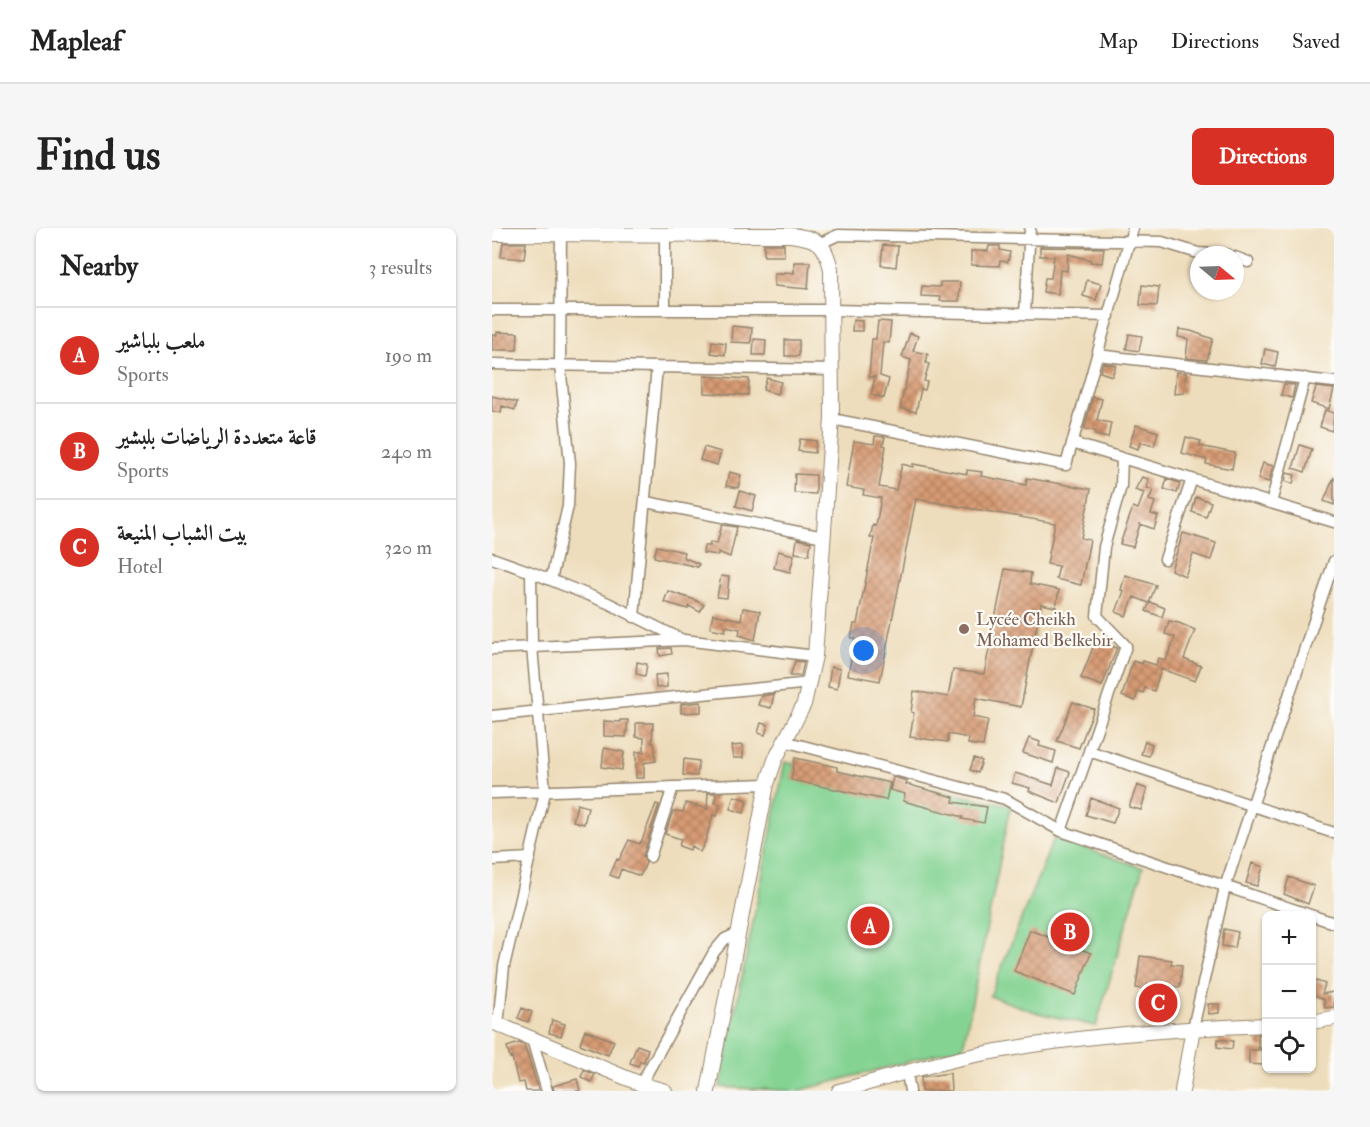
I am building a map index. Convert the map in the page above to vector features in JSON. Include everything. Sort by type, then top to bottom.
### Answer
[{"type":"street","points":[[832,419],[1066,465],[1133,228]]},
{"type":"street","points":[[492,234],[561,231],[665,234],[756,231],[811,238],[821,243],[827,253],[831,269],[832,419],[815,656],[810,683],[798,718],[784,741],[767,784],[708,1091]]},
{"type":"street","points":[[551,580],[568,506],[570,463],[560,365],[561,231]]},
{"type":"street","points":[[821,243],[838,232],[1030,233],[1167,243],[1190,251]]},
{"type":"street","points":[[1025,314],[1030,233]]},
{"type":"street","points":[[665,234],[665,310]]},
{"type":"street","points":[[1244,260],[1248,262]]},
{"type":"street","points":[[492,310],[832,310],[1109,316]]},
{"type":"street","points":[[1097,355],[1334,381]]},
{"type":"street","points":[[492,364],[833,370]]},
{"type":"street","points":[[634,617],[657,367]]},
{"type":"street","points":[[1271,503],[1305,378]]},
{"type":"street","points":[[1072,443],[1334,522]]},
{"type":"street","points":[[1061,831],[1126,646],[1097,616],[1104,547],[1121,486],[1122,458]]},
{"type":"street","points":[[1165,559],[1192,479]]},
{"type":"street","points":[[646,502],[824,537]]},
{"type":"street","points":[[492,558],[608,603],[684,640]]},
{"type":"street","points":[[1182,1091],[1193,1028],[1225,887],[1334,561]]},
{"type":"street","points":[[531,572],[532,647],[545,792],[504,966],[495,1023],[641,1084],[665,1091]]},
{"type":"street","points":[[492,649],[684,640],[815,656]]},
{"type":"street","points":[[492,716],[810,683]]},
{"type":"street","points":[[784,741],[1005,799],[1061,831],[1334,923]]},
{"type":"street","points":[[1089,751],[1334,833]]},
{"type":"street","points":[[492,793],[767,784]]},
{"type":"street","points":[[650,857],[673,787]]},
{"type":"street","points":[[492,860],[530,858]]},
{"type":"street","points":[[641,1084],[714,952],[725,939],[738,933]]},
{"type":"street","points":[[492,967],[504,966]]},
{"type":"street","points":[[1316,1021],[1334,1018]]},
{"type":"street","points":[[838,1091],[974,1056],[1037,1044],[1193,1028],[1262,1024]]},
{"type":"street","points":[[532,1039],[547,1091]]},
{"type":"street","points":[[907,1073],[910,1091]]},
{"type":"green space","points":[[785,762],[1011,805],[963,1047],[798,1091],[720,1087]]},
{"type":"green space","points":[[1054,838],[1143,868],[1096,1026],[1038,1013],[990,996]]},
{"type":"building","points":[[503,243],[526,243],[524,259],[501,257]]},
{"type":"building","points":[[764,244],[784,244],[784,256],[764,256]]},
{"type":"building","points":[[883,245],[898,246],[896,267],[881,265]]},
{"type":"building","points":[[989,246],[1000,246],[1000,250],[1010,252],[1008,262],[1000,261],[999,266],[971,265],[971,251],[988,251]]},
{"type":"building","points":[[1040,247],[1104,248],[1102,263],[1090,262],[1091,260],[1068,254],[1067,271],[1060,270],[1058,294],[1043,292],[1045,278],[1051,278],[1054,256],[1040,256]]},
{"type":"building","points":[[794,262],[810,262],[808,289],[774,286],[774,274],[794,273]]},
{"type":"building","points":[[1087,280],[1101,284],[1096,300],[1083,296]]},
{"type":"building","points":[[940,282],[960,282],[959,301],[940,301],[940,297],[921,296],[922,286],[940,287]]},
{"type":"building","points":[[1142,285],[1159,287],[1157,306],[1140,305]]},
{"type":"building","points":[[853,320],[862,321],[862,331],[852,331]]},
{"type":"building","points":[[878,321],[891,322],[889,343],[883,342],[880,376],[889,379],[884,398],[871,395],[875,377],[869,377],[872,339],[876,339]]},
{"type":"building","points":[[732,326],[752,328],[751,343],[731,342]]},
{"type":"building","points":[[1179,329],[1213,339],[1207,360],[1186,358],[1188,339],[1178,337]]},
{"type":"building","points":[[497,332],[518,333],[517,350],[492,350],[492,335],[497,335]]},
{"type":"building","points":[[910,333],[918,336],[913,351],[928,354],[926,363],[929,364],[924,381],[927,382],[925,390],[921,389],[916,412],[900,408],[911,360],[902,357]]},
{"type":"building","points":[[1129,334],[1142,336],[1139,351],[1126,349]]},
{"type":"building","points":[[754,339],[766,340],[765,355],[753,355]]},
{"type":"building","points":[[785,340],[799,340],[799,356],[785,356]]},
{"type":"building","points":[[712,341],[726,343],[725,355],[711,353]]},
{"type":"building","points":[[1265,349],[1278,352],[1275,367],[1262,364]]},
{"type":"building","points":[[1103,363],[1116,365],[1112,376],[1100,372]]},
{"type":"building","points":[[1176,372],[1186,373],[1184,393],[1174,394]]},
{"type":"building","points":[[704,376],[749,379],[748,395],[704,393]]},
{"type":"building","points":[[767,378],[781,382],[777,394],[763,390]]},
{"type":"building","points":[[1284,384],[1295,385],[1292,398],[1281,395]]},
{"type":"building","points":[[1316,387],[1334,389],[1329,409],[1311,403]]},
{"type":"building","points":[[492,396],[517,402],[515,410],[502,406],[501,413],[492,411]]},
{"type":"building","points":[[1093,397],[1102,399],[1097,420],[1111,423],[1108,438],[1095,435],[1096,431],[1084,429]]},
{"type":"building","points":[[1325,410],[1334,413],[1332,431],[1320,427]]},
{"type":"building","points":[[1136,425],[1158,432],[1154,446],[1140,442],[1138,449],[1129,446]]},
{"type":"building","points":[[875,436],[885,437],[883,445],[886,446],[879,487],[896,490],[902,464],[913,467],[913,464],[967,474],[967,470],[982,472],[981,476],[1026,485],[1027,478],[1091,489],[1081,538],[1090,540],[1081,585],[1056,579],[1059,566],[1047,564],[1055,523],[916,499],[880,681],[848,675],[855,638],[851,638],[854,624],[857,624],[874,538],[870,538],[873,525],[876,526],[881,498],[863,495],[864,490],[846,487],[854,441],[874,444]]},
{"type":"building","points":[[1186,437],[1201,441],[1199,446],[1235,453],[1232,469],[1206,464],[1207,460],[1182,453]]},
{"type":"building","points":[[800,439],[816,441],[815,453],[798,451]]},
{"type":"building","points":[[1300,445],[1312,449],[1305,472],[1293,468]]},
{"type":"building","points":[[704,447],[721,452],[717,465],[700,460]]},
{"type":"building","points":[[1263,463],[1273,466],[1269,482],[1258,479]]},
{"type":"building","points":[[729,472],[741,475],[738,488],[726,486]]},
{"type":"building","points":[[1287,473],[1295,475],[1293,484],[1285,481]]},
{"type":"building","points":[[795,474],[816,475],[816,494],[794,493]]},
{"type":"building","points":[[1142,477],[1149,479],[1147,488],[1153,490],[1149,500],[1155,502],[1151,514],[1158,516],[1154,529],[1140,524],[1133,547],[1120,544],[1133,507],[1138,509],[1144,493],[1135,490]]},
{"type":"building","points":[[1334,477],[1334,505],[1324,501]]},
{"type":"building","points":[[1167,479],[1180,483],[1177,493],[1164,489]]},
{"type":"building","points":[[740,491],[756,496],[752,511],[736,506]]},
{"type":"building","points":[[1196,497],[1211,502],[1206,517],[1192,512]]},
{"type":"building","points":[[722,525],[737,527],[730,557],[718,552],[718,555],[703,553],[704,546],[710,546],[710,542],[717,543]]},
{"type":"building","points":[[1183,533],[1216,543],[1211,560],[1193,554],[1185,576],[1171,570]]},
{"type":"building","points":[[797,539],[811,542],[809,555],[795,553]]},
{"type":"building","points":[[657,546],[684,552],[683,557],[699,564],[698,567],[654,557]]},
{"type":"building","points":[[778,551],[794,555],[790,572],[774,568]]},
{"type":"building","points":[[1005,569],[1031,573],[1030,584],[1059,590],[1056,607],[1041,604],[1021,707],[976,698],[973,717],[988,720],[983,746],[968,744],[969,738],[948,734],[948,742],[910,737],[914,713],[911,712],[914,691],[948,697],[953,670],[984,674]]},
{"type":"building","points":[[1125,575],[1156,585],[1149,603],[1134,597],[1126,616],[1116,612],[1124,591],[1121,590]]},
{"type":"building","points":[[721,576],[729,577],[727,598],[717,597]]},
{"type":"building","points":[[668,591],[704,605],[700,612],[689,606],[688,609],[664,602]]},
{"type":"building","points":[[1150,602],[1165,608],[1162,617],[1146,611]]},
{"type":"building","points":[[743,608],[760,611],[755,640],[739,635],[740,629],[726,626],[725,631],[710,628],[713,614],[741,620]]},
{"type":"building","points":[[1169,621],[1195,630],[1184,659],[1201,666],[1195,681],[1161,669],[1154,691],[1145,688],[1143,693],[1138,691],[1135,701],[1122,696],[1133,661],[1156,665],[1158,658],[1166,660],[1175,637],[1165,634]]},
{"type":"building","points":[[1096,640],[1117,648],[1102,686],[1081,678]]},
{"type":"building","points":[[671,648],[672,654],[660,656],[659,649]]},
{"type":"building","points":[[795,661],[804,662],[801,676],[790,676]]},
{"type":"building","points":[[637,662],[647,664],[645,676],[636,674]]},
{"type":"building","points":[[831,667],[840,669],[837,689],[828,687]]},
{"type":"building","points":[[667,674],[667,687],[656,688],[655,675]]},
{"type":"building","points":[[774,694],[771,708],[758,705],[761,696]]},
{"type":"building","points":[[701,702],[701,712],[681,713],[681,704]]},
{"type":"building","points":[[1073,702],[1094,709],[1079,748],[1057,741]]},
{"type":"building","points":[[620,720],[628,720],[626,737],[604,736],[604,721],[620,722]]},
{"type":"building","points":[[636,723],[653,723],[652,743],[654,743],[656,761],[644,763],[644,778],[636,778],[636,752],[644,752],[644,738],[636,737]]},
{"type":"building","points":[[761,723],[768,725],[765,735],[758,733]]},
{"type":"building","points":[[1029,738],[1040,742],[1039,746],[1056,751],[1053,763],[1023,753]]},
{"type":"building","points":[[1145,741],[1152,744],[1149,756],[1141,754]]},
{"type":"building","points":[[743,745],[743,758],[733,758],[731,746]]},
{"type":"building","points":[[604,748],[624,752],[622,770],[602,767]]},
{"type":"building","points":[[795,758],[837,767],[837,771],[890,783],[886,800],[791,780]]},
{"type":"building","points":[[974,758],[982,761],[978,773],[970,770]]},
{"type":"building","points":[[684,759],[699,761],[697,776],[683,775]]},
{"type":"building","points":[[1058,768],[1070,772],[1059,803],[1029,791],[1030,788],[1012,783],[1015,773],[1053,785]]},
{"type":"building","points":[[893,777],[907,781],[906,784],[954,797],[953,802],[987,807],[984,823],[962,819],[963,817],[903,801],[905,794],[890,790]]},
{"type":"building","points":[[1137,785],[1147,789],[1141,810],[1129,807]]},
{"type":"building","points":[[708,793],[716,793],[715,803],[720,804],[717,816],[713,815],[700,852],[691,846],[690,850],[679,846],[681,839],[665,834],[673,811],[683,812],[686,803],[707,809]]},
{"type":"building","points":[[734,796],[747,800],[744,813],[730,809]]},
{"type":"building","points":[[1091,798],[1119,808],[1113,823],[1086,815]]},
{"type":"building","points":[[577,804],[588,807],[584,824],[573,821]]},
{"type":"building","points":[[656,804],[659,805],[643,855],[646,863],[640,876],[621,869],[618,878],[610,875],[629,840],[639,844],[642,840]]},
{"type":"building","points":[[1252,863],[1263,867],[1257,886],[1246,883]]},
{"type":"building","points":[[1289,877],[1314,886],[1308,904],[1284,894]]},
{"type":"building","points":[[1224,929],[1238,932],[1235,948],[1222,946]]},
{"type":"building","points":[[1030,930],[1091,953],[1075,995],[1014,971]]},
{"type":"building","points":[[1140,956],[1172,960],[1171,964],[1182,965],[1180,987],[1148,984],[1148,990],[1136,988]]},
{"type":"building","points":[[1316,981],[1325,984],[1322,994],[1334,992],[1334,1007],[1325,1008],[1324,999],[1316,996]]},
{"type":"building","points":[[1208,1004],[1219,1004],[1219,1013],[1209,1014]]},
{"type":"building","points":[[522,1008],[532,1012],[528,1022],[518,1018]]},
{"type":"building","points":[[552,1020],[565,1024],[561,1036],[549,1033]]},
{"type":"building","points":[[585,1030],[614,1041],[608,1055],[580,1044]]},
{"type":"building","points":[[1258,1034],[1262,1034],[1262,1048],[1258,1048]]},
{"type":"building","points":[[1218,1039],[1233,1041],[1232,1049],[1217,1047]]},
{"type":"building","points":[[519,1043],[524,1045],[539,1091],[526,1091],[524,1082],[518,1083],[512,1057],[510,1058],[507,1047]]},
{"type":"building","points":[[637,1045],[648,1049],[644,1062],[640,1061],[638,1066],[630,1063]]},
{"type":"building","points":[[1249,1050],[1262,1050],[1262,1065],[1249,1064]]},
{"type":"building","points":[[584,1070],[595,1074],[591,1082],[581,1077]]},
{"type":"building","points":[[950,1073],[951,1091],[922,1091],[921,1077]]},
{"type":"building","points":[[577,1079],[580,1091],[554,1091],[553,1086]]},
{"type":"place","name":"Lycée Cheikh Mohamed Belkebir","points":[[964,629]]},
{"type":"place","name":"ملعب بلباشير","points":[[870,926]]},
{"type":"place","name":"قاعة متعددة الرياضات بلبشير","points":[[1070,932]]},
{"type":"place","name":"بيت الشباب المنيعة","points":[[1158,1003]]}]
